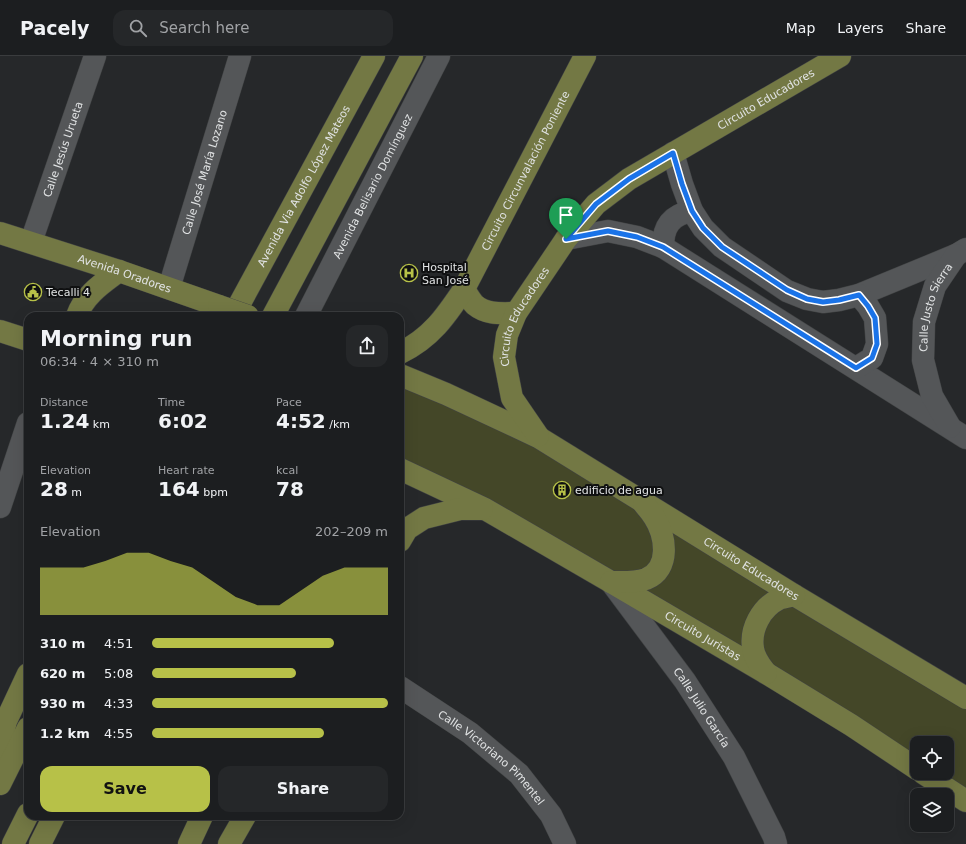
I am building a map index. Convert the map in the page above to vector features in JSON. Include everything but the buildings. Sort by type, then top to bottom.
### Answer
[{"type":"main road","name":"Avenida Via Adolfo López Mateos","points":[[226,311],[374,56]]},
{"type":"main road","points":[[275,312],[412,56]]},
{"type":"main road","name":"Circuito Circunvalación Poniente","points":[[404,350],[426,337],[446,316],[464,289],[585,56]]},
{"type":"main road","name":"Circuito Educadores","points":[[538,437],[512,398],[504,357],[507,335],[516,313],[566,239],[596,204],[629,179],[840,56]]},
{"type":"main road","name":"Avenida Oradores","points":[[0,233],[170,288],[226,311]]},
{"type":"main road","points":[[79,312],[82,304],[100,284],[119,271]]},
{"type":"main road","points":[[464,289],[474,305],[484,310],[497,313],[516,313]]},
{"type":"main road","points":[[0,331],[24,339]]},
{"type":"main road","name":"Circuito Educadores","points":[[404,377],[446,394],[538,437],[794,595],[966,698]]},
{"type":"main road","name":"Circuito Juristas","points":[[404,471],[485,510],[611,582],[766,673],[851,725],[910,764]]},
{"type":"main road","points":[[611,582],[635,582],[653,575],[661,567],[664,555],[664,544],[660,528],[654,516],[639,499]]},
{"type":"main road","points":[[404,527],[424,518],[460,509],[485,510]]},
{"type":"main road","points":[[766,673],[757,662],[753,648],[753,634],[757,621],[766,608],[779,599],[794,595]]},
{"type":"main road","points":[[0,756],[2,737],[6,721],[24,683]]},
{"type":"main road","points":[[0,784],[24,736]]},
{"type":"main road","points":[[934,780],[966,801]]},
{"type":"main road","points":[[13,844],[25,820]]},
{"type":"main road","points":[[40,844],[52,820]]},
{"type":"main road","points":[[189,844],[200,820]]},
{"type":"main road","points":[[229,844],[243,820]]},
{"type":"street","name":"Calle Jesús Urueta","points":[[31,242],[96,56]]},
{"type":"street","name":"Calle José María Lozano","points":[[170,288],[240,56]]},
{"type":"street","name":"Avenida Belisario Domínguez","points":[[308,312],[439,56]]},
{"type":"street","name":"Calle Justo Sierra","points":[[673,153],[692,211],[703,228],[722,247],[787,290],[807,299],[823,302],[859,295],[961,252]]},
{"type":"street","points":[[663,247],[663,237],[666,227],[673,219],[682,213],[692,211]]},
{"type":"street","points":[[566,239],[608,231],[637,237],[663,247],[958,433]]},
{"type":"street","name":"Calle Justo Sierra","points":[[958,433],[932,396],[923,360],[924,322],[936,286],[961,252]]},
{"type":"street","points":[[856,368],[872,358],[877,344],[875,318],[859,295]]},
{"type":"street","points":[[0,507],[24,435]]},
{"type":"street","name":"Calle Julio García","points":[[611,582],[685,681],[734,756],[774,836],[776,844]]},
{"type":"street","name":"Calle Victoriano Pimentel","points":[[404,690],[470,733],[519,774],[551,815],[565,844]]},
{"type":"green space","points":[[404,377],[446,394],[966,693],[966,791],[950,780],[954,780],[954,736],[910,736],[910,755],[404,471]]},
{"type":"place","name":"Hospital San José","points":[[409,273]]},
{"type":"place","name":"Tecalli 4","points":[[33,292]]},
{"type":"place","name":"edificio de agua","points":[[562,490]]},
{"type":"route","points":[[673,153],[692,211],[703,228],[722,247],[787,290],[807,299],[823,302],[859,295],[875,318],[877,344],[872,358],[856,368],[663,247],[637,237],[608,231],[566,239],[596,204],[629,179],[673,153]]}]
